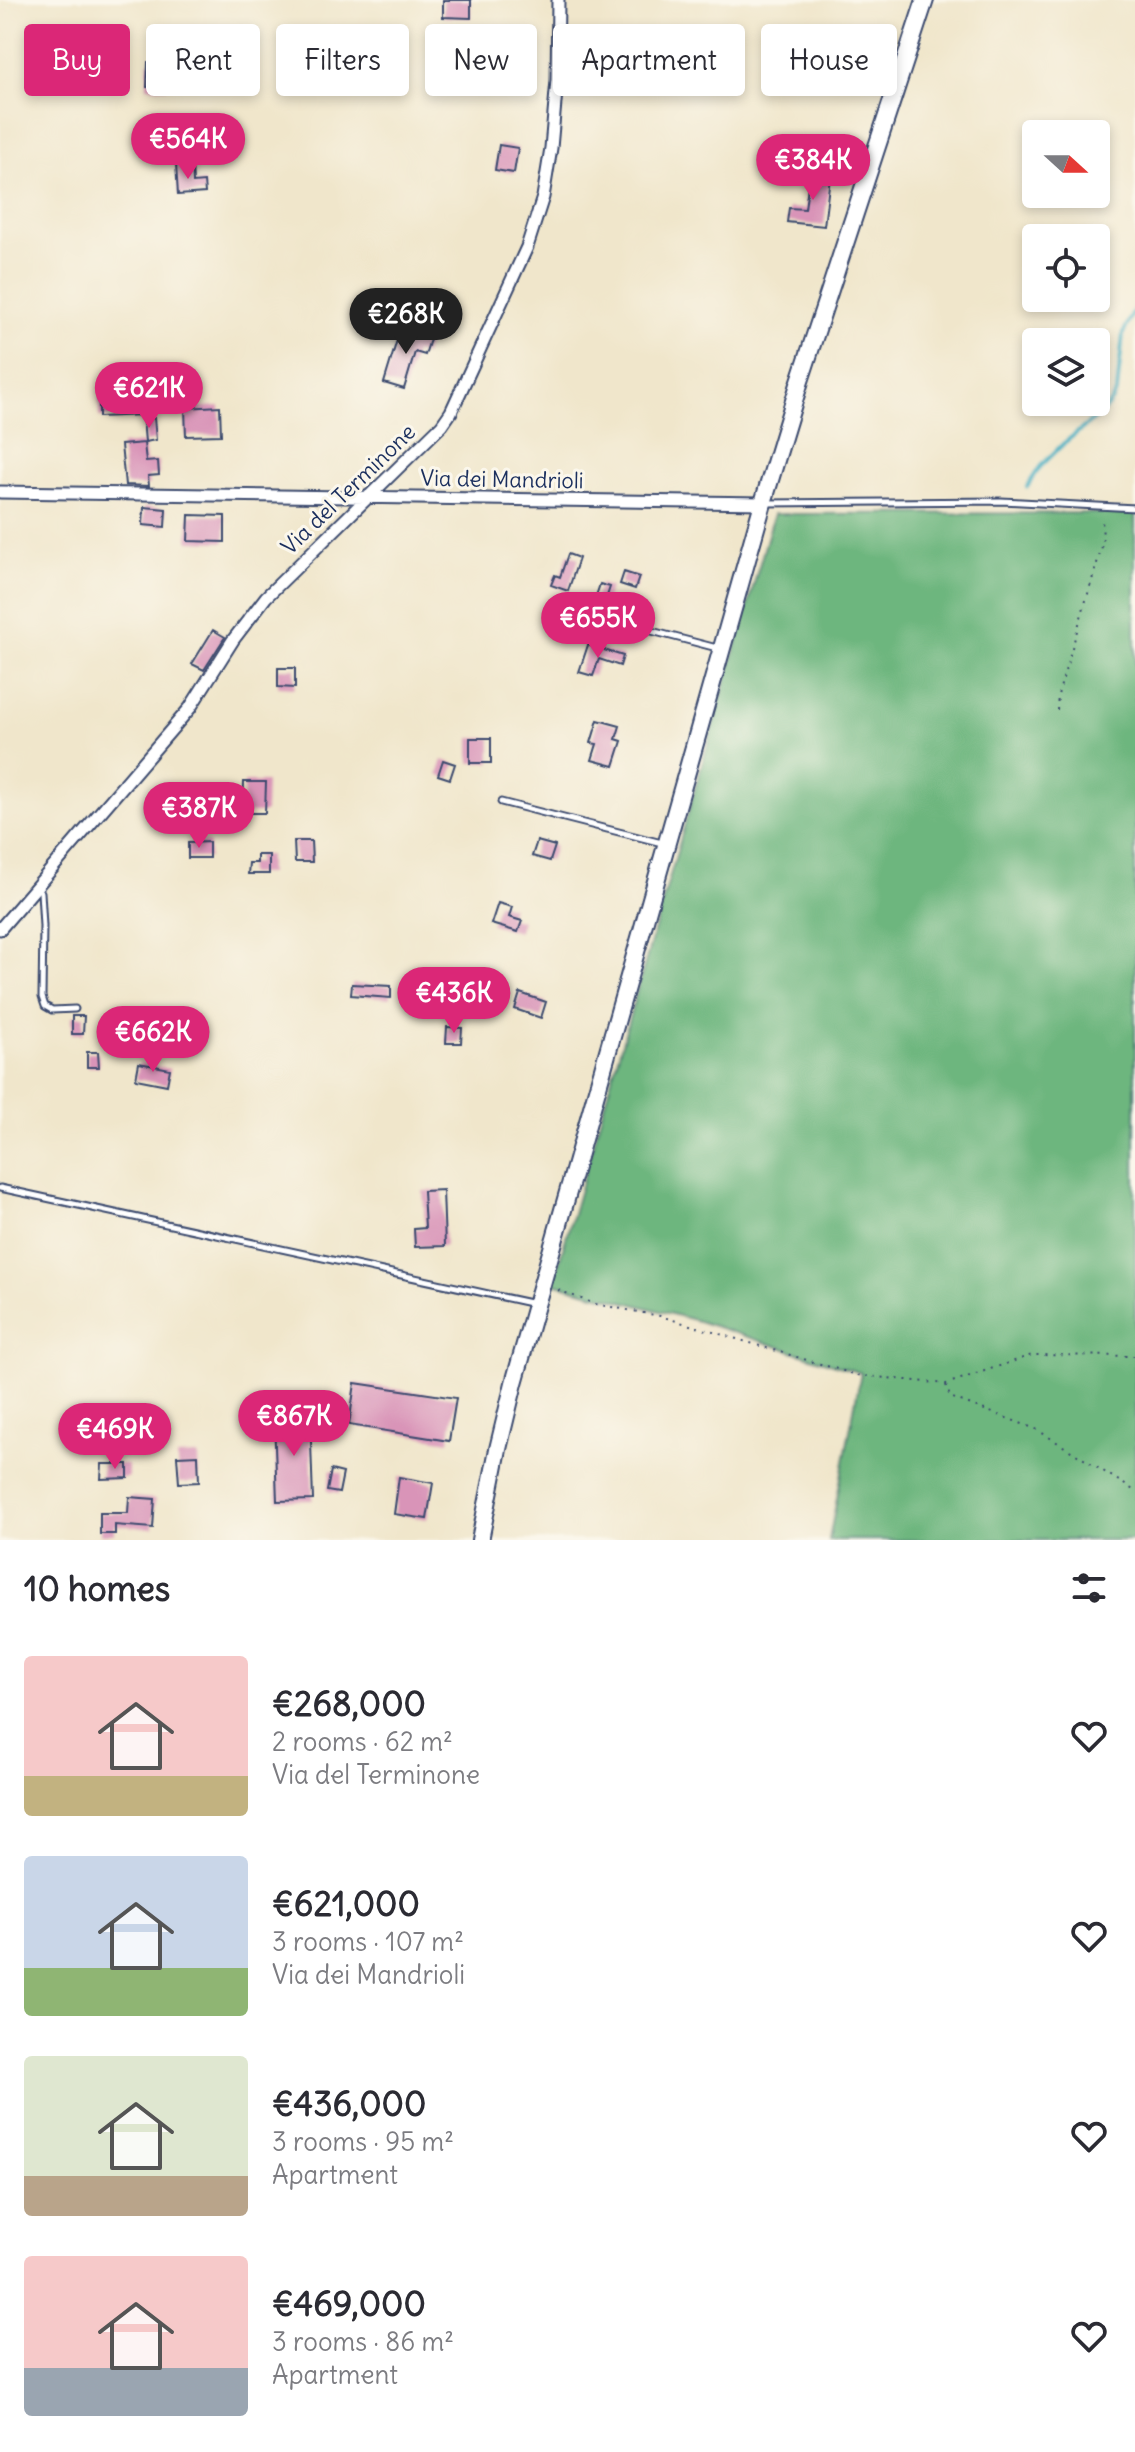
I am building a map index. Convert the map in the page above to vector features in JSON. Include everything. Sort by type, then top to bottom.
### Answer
[{"type":"main road","points":[[480,1540],[514,1383],[763,503],[925,0]]},
{"type":"street","name":"Via del Terminone","points":[[0,929],[190,708],[233,640],[266,597],[442,425],[451,412],[527,247],[543,197],[557,80],[558,0]]},
{"type":"street","name":"Via dei Mandrioli","points":[[0,492],[763,503]]},
{"type":"lane","points":[[763,503],[987,500],[1135,508]]},
{"type":"lane","points":[[636,626],[617,640],[605,634],[613,621],[636,626],[722,649]]},
{"type":"lane","points":[[501,802],[667,844]]},
{"type":"lane","points":[[41,892],[42,997],[45,1006],[52,1010],[75,1009]]},
{"type":"lane","points":[[0,1188],[536,1304]]},
{"type":"path","points":[[1057,710],[1058,695],[1103,543],[1101,508]]},
{"type":"path","points":[[542,1284],[595,1304],[660,1316],[857,1375],[946,1384],[1032,1355],[1135,1356]]},
{"type":"path","points":[[946,1384],[950,1397],[1036,1429],[1135,1491]]},
{"type":"green space","points":[[1135,513],[1135,1540],[829,1540],[861,1373],[698,1321],[553,1283],[774,514]]},
{"type":"water","points":[[178,789],[203,789],[204,823],[179,824]]},
{"type":"building","points":[[443,0],[471,0],[471,18],[443,17]]},
{"type":"building","points":[[798,144],[820,147],[817,169],[795,166]]},
{"type":"building","points":[[499,145],[518,148],[514,173],[495,170]]},
{"type":"building","points":[[192,163],[193,183],[204,182],[205,193],[178,195],[176,164]]},
{"type":"building","points":[[810,170],[821,171],[820,176],[830,177],[824,226],[787,222],[789,208],[805,209]]},
{"type":"building","points":[[418,329],[432,333],[425,355],[415,352],[404,389],[384,383],[400,330],[416,335]]},
{"type":"building","points":[[99,399],[143,399],[144,415],[99,417]]},
{"type":"building","points":[[220,406],[221,435],[186,436],[185,408]]},
{"type":"building","points":[[154,418],[156,440],[145,442],[143,419]]},
{"type":"building","points":[[144,443],[146,462],[158,461],[159,475],[148,476],[149,486],[125,485],[121,445]]},
{"type":"building","points":[[144,507],[166,509],[165,527],[143,525]]},
{"type":"building","points":[[189,515],[225,516],[225,542],[188,541]]},
{"type":"building","points":[[568,554],[579,558],[568,591],[551,585],[555,575],[560,577]]},
{"type":"building","points":[[624,572],[639,577],[635,589],[620,584]]},
{"type":"building","points":[[600,584],[610,587],[602,611],[592,608]]},
{"type":"building","points":[[590,617],[602,621],[598,632],[586,628]]},
{"type":"building","points":[[213,630],[225,637],[204,670],[192,664]]},
{"type":"building","points":[[588,645],[623,656],[620,666],[599,659],[593,676],[579,672]]},
{"type":"building","points":[[278,668],[295,668],[295,688],[278,687]]},
{"type":"building","points":[[598,720],[620,726],[616,739],[622,741],[614,766],[592,760],[597,744],[591,743]]},
{"type":"building","points":[[470,738],[491,738],[491,763],[470,763]]},
{"type":"building","points":[[443,760],[455,764],[450,779],[438,775]]},
{"type":"building","points":[[244,782],[266,782],[265,813],[243,813]]},
{"type":"building","points":[[294,841],[311,841],[312,862],[295,862]]},
{"type":"building","points":[[537,841],[555,846],[550,861],[532,856]]},
{"type":"building","points":[[209,842],[209,858],[188,858],[188,843]]},
{"type":"building","points":[[257,855],[269,855],[269,874],[248,874],[249,863],[257,863]]},
{"type":"building","points":[[498,903],[512,907],[509,917],[522,921],[518,932],[491,924]]},
{"type":"building","points":[[352,984],[391,986],[391,998],[351,995]]},
{"type":"building","points":[[520,993],[546,1002],[541,1018],[515,1009]]},
{"type":"building","points":[[72,1016],[84,1016],[83,1034],[72,1034]]},
{"type":"building","points":[[447,1027],[462,1028],[461,1043],[446,1043]]},
{"type":"building","points":[[87,1052],[98,1052],[99,1067],[87,1067]]},
{"type":"building","points":[[139,1063],[170,1069],[167,1085],[136,1079]]},
{"type":"building","points":[[443,1190],[445,1246],[415,1247],[414,1229],[425,1228],[423,1191]]},
{"type":"building","points":[[355,1383],[456,1398],[449,1441],[349,1425]]},
{"type":"building","points":[[310,1414],[313,1500],[277,1501],[274,1418]]},
{"type":"building","points":[[198,1455],[199,1482],[179,1483],[177,1456]]},
{"type":"building","points":[[102,1464],[128,1464],[128,1478],[101,1479]]},
{"type":"building","points":[[331,1470],[343,1473],[339,1493],[327,1491]]},
{"type":"building","points":[[399,1477],[433,1483],[427,1519],[394,1514]]},
{"type":"building","points":[[129,1497],[155,1499],[153,1528],[115,1525],[115,1534],[100,1534],[100,1513],[128,1513]]},
{"type":"waterway","points":[[1027,487],[1040,467],[1102,413],[1112,400],[1117,391],[1123,334],[1135,308]]}]
